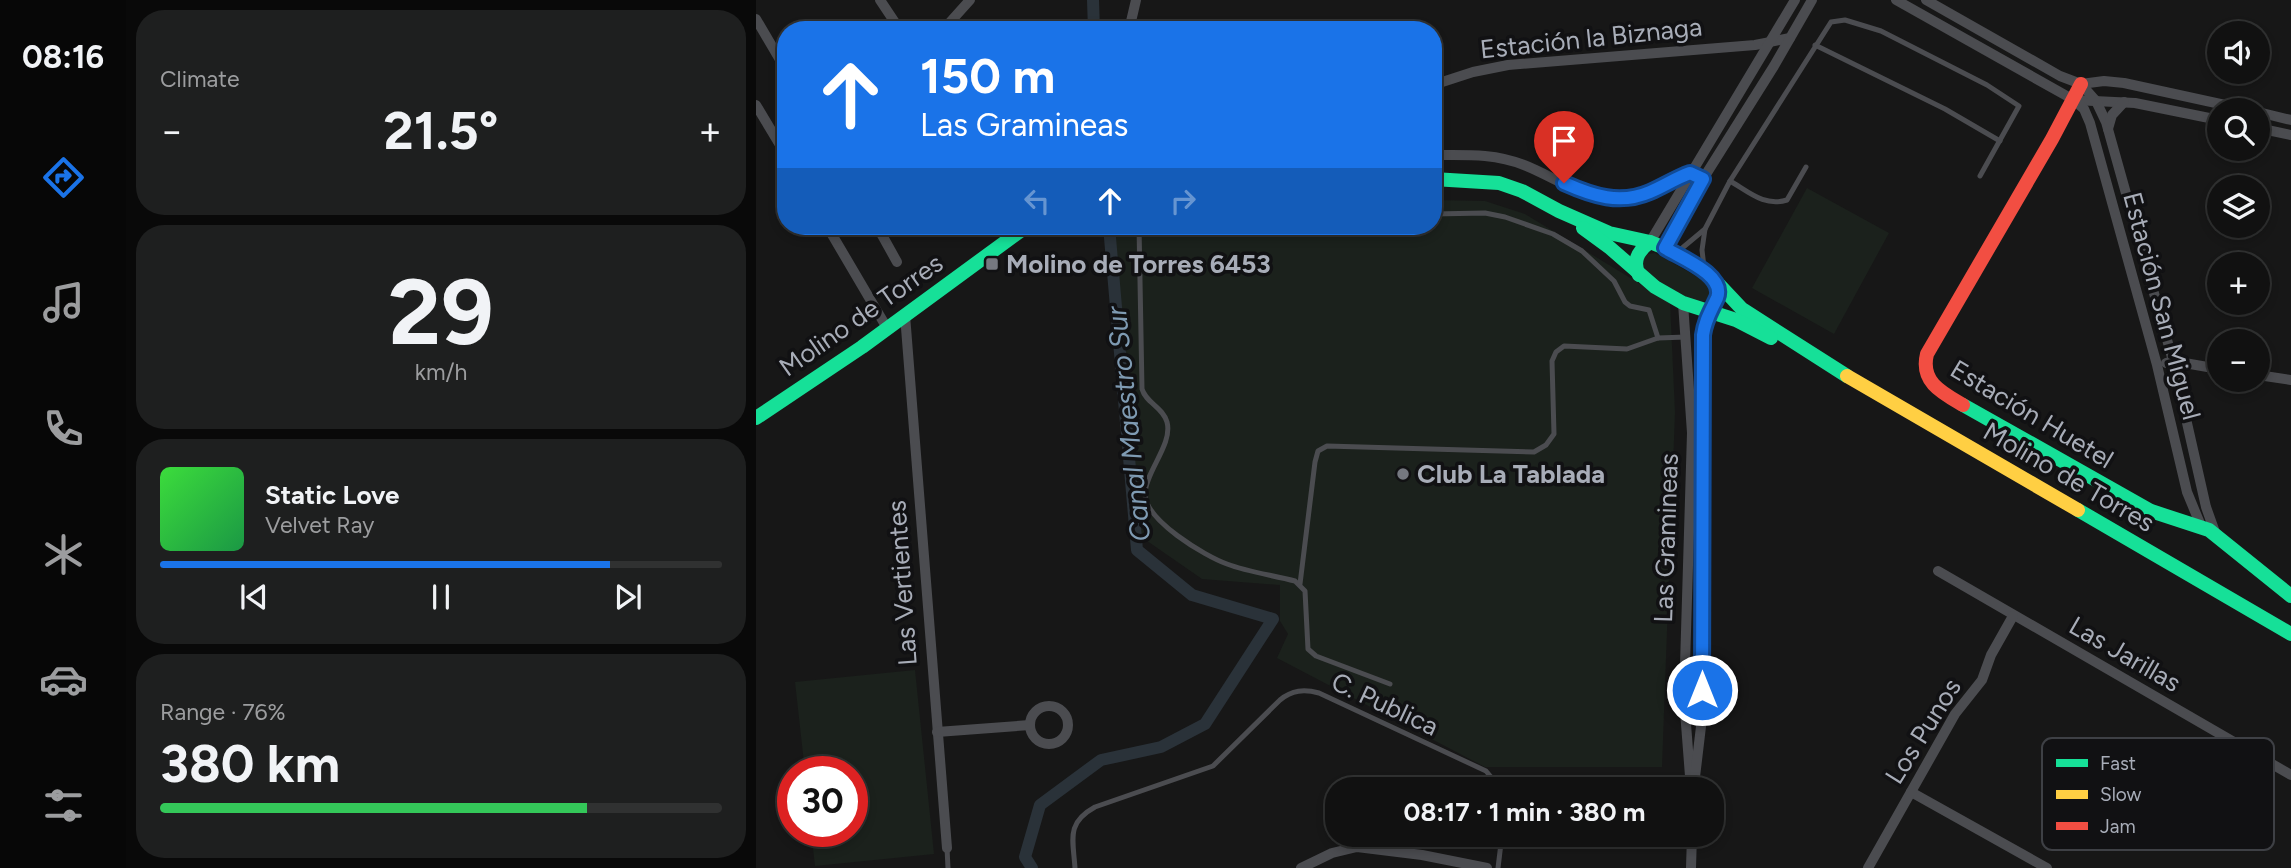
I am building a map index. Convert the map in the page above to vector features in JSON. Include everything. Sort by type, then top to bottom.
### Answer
[{"type":"main road","name":"Estación Huetel","points":[[2081,85],[1927,354],[1923,367],[1925,374],[1934,388],[1943,394],[2098,482],[2165,517],[2201,526],[2216,535],[2291,596]]},
{"type":"main road","name":"Molino de Torres","points":[[1442,179],[1499,183],[1531,195],[1559,211],[1609,233],[1650,242],[1670,251],[1711,275],[1742,309],[1822,362],[2291,634]]},
{"type":"main road","name":"Molino de Torres","points":[[1559,211],[1609,247],[1640,276],[1683,303],[1736,320],[1822,362]]},
{"type":"main road","name":"Molino de Torres","points":[[756,418],[887,328],[1012,235]]},
{"type":"main road","points":[[1640,276],[1635,268],[1635,258],[1650,242]]},
{"type":"main road","points":[[1709,312],[1719,291],[1711,275]]},
{"type":"street","points":[[880,0],[894,21]]},
{"type":"street","points":[[951,21],[970,0]]},
{"type":"street","points":[[1131,21],[1136,0]]},
{"type":"street","points":[[1650,242],[1721,126],[1762,47],[1795,0]]},
{"type":"street","points":[[1670,251],[1703,179],[1812,0]]},
{"type":"street","points":[[1896,0],[2074,100],[2124,102],[2207,118]]},
{"type":"street","points":[[1926,0],[2060,76],[2081,85],[2104,81],[2124,83],[2207,101]]},
{"type":"street","points":[[756,19],[777,55]]},
{"type":"street","name":"Estación la Biznaga","points":[[1442,82],[1508,65],[1762,47],[1790,38]]},
{"type":"street","points":[[1762,47],[1774,66]]},
{"type":"street","name":"Estación San Miguel","points":[[2081,85],[2096,101],[2108,129],[2173,361],[2206,507],[2216,535]]},
{"type":"street","name":"Estación San Miguel","points":[[2074,100],[2084,109],[2090,123],[2157,366],[2187,492],[2201,526]]},
{"type":"street","points":[[2108,129],[2112,115],[2124,102]]},
{"type":"street","points":[[756,105],[777,140]]},
{"type":"street","points":[[2270,115],[2291,120]]},
{"type":"street","points":[[2270,131],[2291,135]]},
{"type":"street","points":[[1442,155],[1496,156],[1525,165],[1584,192],[1609,199],[1647,194],[1690,173]]},
{"type":"street","points":[[1690,173],[1703,179]]},
{"type":"street","points":[[832,235],[887,328]]},
{"type":"street","points":[[882,235],[898,262]]},
{"type":"street","points":[[1683,303],[1686,337]]},
{"type":"street","name":"Las Gramineas","points":[[1694,777],[1702,718],[1703,335],[1709,312]]},
{"type":"street","name":"Las Vertientes","points":[[905,315],[947,848]]},
{"type":"street","points":[[2145,324],[2161,324]]},
{"type":"street","name":"Las Gramineas","points":[[1686,337],[1691,413],[1684,698],[1691,777]]},
{"type":"street","points":[[2157,366],[2173,361],[2207,367]]},
{"type":"street","points":[[2270,377],[2291,380]]},
{"type":"street","name":"Las Jarillas","points":[[1938,571],[2226,738]]},
{"type":"street","name":"Los Punos","points":[[1868,868],[1961,705],[1982,680],[2013,616]]},
{"type":"street","points":[[937,732],[1030,725]]},
{"type":"street","name":"Las Jarillas","points":[[2274,765],[2291,775]]},
{"type":"street","points":[[1911,792],[2047,868]]},
{"type":"street","points":[[1691,868],[1692,847]]},
{"type":"street","points":[[1301,868],[1332,853],[1357,848],[1422,855],[1487,868]]},
{"type":"lane","points":[[1711,275],[1702,257],[1705,229],[1730,181],[1831,22],[1845,20],[1881,31],[1976,79],[2019,106],[1980,176]]},
{"type":"lane","points":[[1815,45],[1945,108],[2000,141]]},
{"type":"lane","points":[[1730,181],[1774,204],[1787,200],[1806,167]]},
{"type":"lane","points":[[1442,214],[1485,213],[1505,216],[1553,234],[1582,251],[1614,281],[1630,306],[1649,310],[1658,338]]},
{"type":"lane","points":[[1670,251],[1705,229]]},
{"type":"lane","points":[[1139,235],[1142,389],[1144,397],[1161,410],[1167,421],[1168,433],[1145,492],[1148,506],[1181,538],[1226,564],[1295,580],[1305,591],[1308,649],[1316,656],[1390,684]]},
{"type":"lane","points":[[1300,584],[1318,451],[1327,446],[1534,452],[1546,445],[1554,434],[1552,361],[1556,352],[1564,346],[1627,349],[1658,338],[1686,337]]},
{"type":"lane","name":"C. Publica","points":[[1075,868],[1073,829],[1083,814],[1095,807],[1213,766],[1280,700],[1293,692],[1309,691],[1319,694],[1486,771],[1491,777]]},
{"type":"lane","points":[[1498,868],[1501,847]]},
{"type":"lane","points":[[947,848],[948,868]]},
{"type":"shaded area","points":[[1807,188],[1889,233],[1834,334],[1752,288]]},
{"type":"shaded area","name":"Club La Tablada","points":[[1442,200],[1485,201],[1525,214],[1670,302],[1675,412],[1662,767],[1485,767],[1277,658],[1288,634],[1280,621],[1280,585],[1202,579],[1140,536],[1123,380],[1113,235],[1442,235]]},
{"type":"shaded area","points":[[1655,253],[1705,281],[1711,291],[1707,299],[1694,302],[1645,273],[1642,270],[1642,259]]},
{"type":"shaded area","points":[[915,670],[934,854],[815,866],[813,847],[868,847],[868,756],[803,756],[795,682]]},
{"type":"waterway","name":"Canal Maestro Sur","points":[[1093,0],[1094,21]]},
{"type":"waterway","name":"Canal Maestro Sur","points":[[1032,868],[1025,857],[1040,805],[1101,760],[1161,747],[1205,724],[1273,619],[1192,595],[1137,550],[1110,235]]},
{"type":"traffic: fast","points":[[1442,180],[1499,183],[1522,191],[1609,233],[1665,248],[1711,276],[1742,309],[1847,376]]},
{"type":"traffic: fast","points":[[1583,228],[1655,287],[1683,303],[1736,320],[1771,338]]},
{"type":"traffic: fast","points":[[756,418],[862,347],[1015,235]]},
{"type":"traffic: fast","points":[[1639,275],[1637,257],[1650,242]]},
{"type":"traffic: fast","points":[[1963,405],[2151,511],[2209,530],[2291,596]]},
{"type":"traffic: fast","points":[[2078,510],[2291,634]]},
{"type":"traffic: slow","points":[[1847,376],[2078,510]]},
{"type":"traffic: jam","points":[[1963,405],[1934,386],[1927,372],[1927,354],[2081,84]]},
{"type":"place","name":"Molino de Torres 6453","points":[[992,264]]},
{"type":"place","name":"Club La Tablada","points":[[1403,474]]},
{"type":"route","points":[[1564,183],[1597,197],[1622,199],[1647,194],[1677,177],[1690,173],[1703,179],[1665,248],[1714,278],[1719,291],[1706,318],[1703,335],[1702,690]]}]
